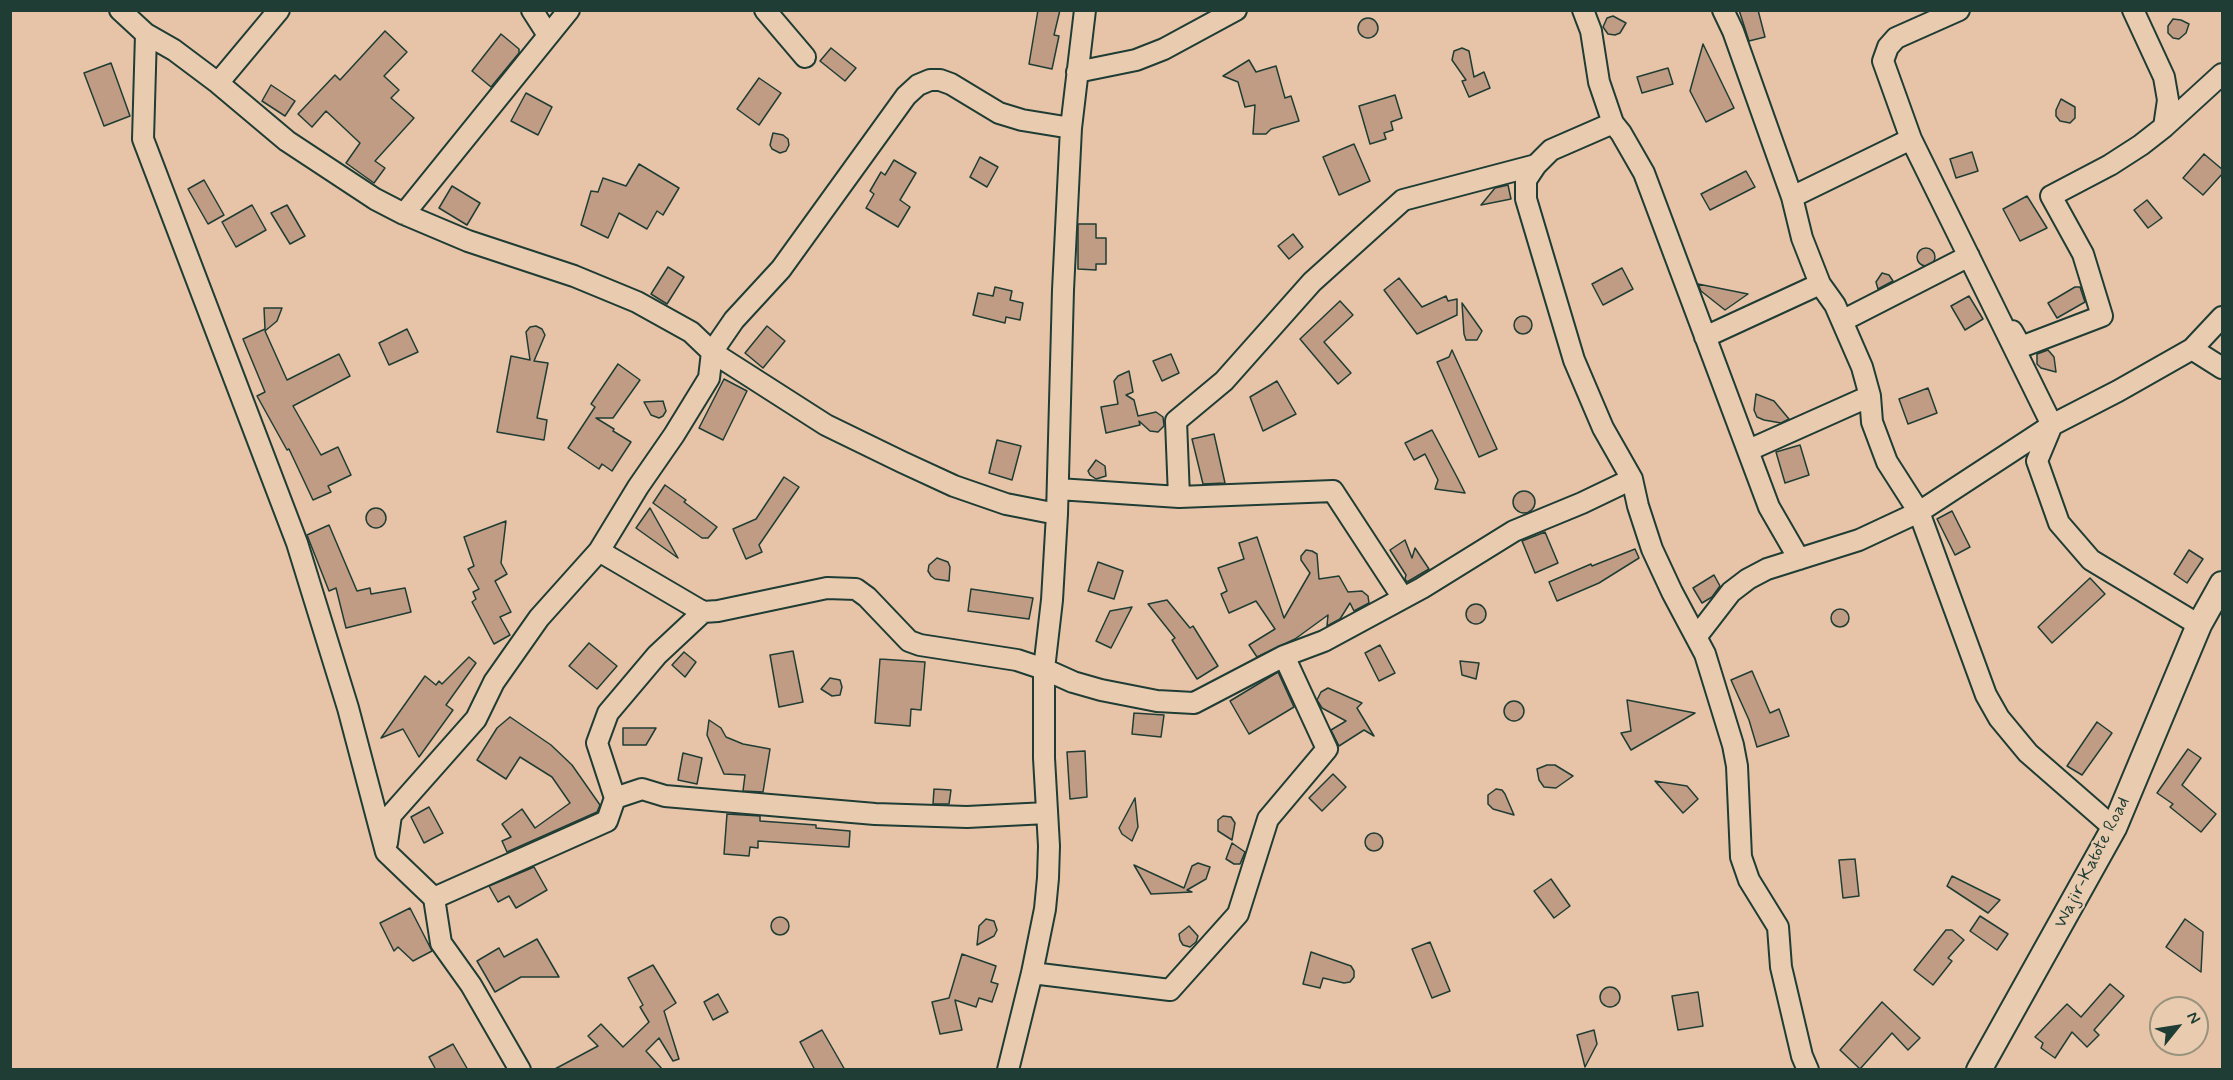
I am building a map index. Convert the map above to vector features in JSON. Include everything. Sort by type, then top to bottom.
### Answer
[{"type":"street","points":[[120,10],[146,34],[174,50],[218,83],[287,141],[375,199],[468,241],[574,276],[637,302],[691,332],[712,352],[826,425],[902,462],[954,486],[1006,504],[1057,514]]},
{"type":"street","points":[[218,83],[279,10]]},
{"type":"street","points":[[532,10],[548,35]]},
{"type":"street","points":[[404,214],[569,10]]},
{"type":"street","points":[[765,10],[805,57]]},
{"type":"street","points":[[1008,1070],[1032,973],[1047,888],[1049,846],[1044,669],[1052,600],[1057,514],[1063,290],[1071,128],[1085,10]]},
{"type":"street","points":[[1077,72],[1136,60],[1164,49],[1236,10]]},
{"type":"street","points":[[1583,10],[1591,31],[1599,82],[1613,123],[1644,173],[1769,507],[1799,559]]},
{"type":"street","points":[[1724,10],[1792,197],[1802,238],[1820,284],[1835,305],[1862,367],[1870,396],[1872,422],[1887,462],[1919,512],[1986,695],[1999,718],[2028,753],[2114,828]]},
{"type":"street","points":[[1959,10],[1896,38],[1888,47],[1883,61],[1911,139],[2052,425],[2037,461],[2059,523],[2091,560],[2199,625]]},
{"type":"street","points":[[2133,10],[2164,77],[2168,100],[2164,127]]},
{"type":"street","points":[[146,34],[143,139],[297,543],[348,708],[386,852],[434,898],[441,943],[471,985],[520,1070]]},
{"type":"street","points":[[1969,256],[2021,347],[2102,316],[2083,254],[2051,196],[2110,165],[2164,127],[2223,74]]},
{"type":"street","points":[[386,852],[391,815],[476,719],[494,682],[539,618],[599,551],[709,378],[712,352],[734,321],[781,269],[906,96],[918,85],[930,80],[940,80],[951,84],[999,113],[1022,120],[1071,128]]},
{"type":"street","points":[[1613,123],[1551,150],[1536,165],[1526,180],[1526,199],[1570,350],[1603,428],[1632,479],[1652,549],[1705,654],[1735,755],[1741,858],[1749,880],[1778,927],[1781,967],[1802,1056],[1808,1070]]},
{"type":"street","points":[[1792,197],[1911,139]]},
{"type":"street","points":[[1179,497],[1176,421],[1224,381],[1312,282],[1403,200],[1536,165]]},
{"type":"street","points":[[1842,321],[1969,256]]},
{"type":"street","points":[[1704,337],[1820,284]]},
{"type":"street","points":[[1697,636],[1731,592],[1748,579],[1767,569],[1858,540],[1919,512],[2052,425],[2192,349],[2223,317]]},
{"type":"street","points":[[2192,349],[2223,368]]},
{"type":"street","points":[[1749,450],[1870,396]]},
{"type":"street","points":[[599,551],[703,612],[718,611],[826,588],[856,589],[867,597],[909,641],[920,645],[1017,660],[1073,682],[1101,690],[1157,701],[1194,703],[1284,656],[1324,641],[1403,598],[1514,531],[1632,479]]},
{"type":"street","points":[[1058,489],[1179,497],[1334,491],[1403,598]]},
{"type":"street","name":"Wajir-Katote Road","points":[[1979,1070],[2114,828],[2199,625],[2223,584]]},
{"type":"street","points":[[434,898],[607,821],[615,798],[597,743],[608,713],[657,655],[703,612]]},
{"type":"street","points":[[1032,973],[1170,990],[1239,914],[1268,819],[1328,749],[1284,656]]},
{"type":"street","points":[[615,798],[642,789],[665,796],[875,814],[967,817],[1047,813]]},
{"type":"building","points":[[1038,10],[1060,10],[1054,35],[1059,36],[1052,69],[1029,64]]},
{"type":"building","points":[[1739,10],[1758,10],[1765,37],[1749,41]]},
{"type":"building","points":[[1613,16],[1626,23],[1620,33],[1615,35],[1608,34],[1603,27],[1607,18]]},
{"type":"building","points":[[1368,18],[1375,21],[1378,28],[1375,35],[1368,38],[1361,35],[1358,28],[1361,21]]},
{"type":"building","points":[[2173,19],[2189,24],[2186,33],[2179,39],[2173,38],[2168,33],[2168,26]]},
{"type":"building","points":[[385,31],[407,52],[384,76],[399,90],[391,98],[414,118],[375,161],[385,168],[374,183],[346,163],[360,143],[326,111],[312,127],[298,114],[335,75],[340,80]]},
{"type":"building","points":[[501,34],[519,49],[519,53],[491,87],[472,71]]},
{"type":"building","points":[[1703,44],[1734,108],[1706,122],[1690,91]]},
{"type":"building","points":[[831,48],[856,68],[845,81],[820,61]]},
{"type":"building","points":[[1462,48],[1469,51],[1474,77],[1484,72],[1490,88],[1469,97],[1462,81],[1466,80],[1452,60],[1454,51]]},
{"type":"building","points":[[1249,60],[1256,72],[1276,66],[1285,98],[1291,96],[1299,121],[1271,129],[1266,134],[1253,134],[1255,105],[1245,107],[1238,82],[1223,76]]},
{"type":"building","points":[[111,63],[130,116],[104,126],[84,73]]},
{"type":"building","points":[[1668,68],[1673,84],[1642,93],[1637,77]]},
{"type":"building","points":[[759,78],[781,93],[759,125],[737,109]]},
{"type":"building","points":[[271,85],[295,101],[285,116],[262,101]]},
{"type":"building","points":[[526,93],[552,107],[538,135],[511,121]]},
{"type":"building","points":[[1395,95],[1402,118],[1391,122],[1393,130],[1384,133],[1386,139],[1370,144],[1359,106]]},
{"type":"building","points":[[2061,99],[2075,107],[2075,118],[2070,123],[2060,121],[2056,116]]},
{"type":"building","points":[[773,133],[783,135],[788,139],[789,145],[786,151],[780,153],[772,149],[770,145]]},
{"type":"building","points":[[1354,144],[1370,181],[1339,195],[1323,157]]},
{"type":"building","points":[[1972,152],[1978,171],[1956,178],[1950,159]]},
{"type":"building","points":[[2204,154],[2223,170],[2223,173],[2203,195],[2183,178]]},
{"type":"building","points":[[980,157],[998,167],[987,187],[970,177]]},
{"type":"building","points":[[894,160],[916,173],[900,200],[910,207],[898,227],[866,208],[874,194],[870,191],[881,172],[885,175]]},
{"type":"building","points":[[639,164],[679,188],[663,215],[657,211],[647,229],[619,213],[608,238],[581,225],[591,191],[598,192],[603,178],[626,186]]},
{"type":"building","points":[[1746,171],[1755,187],[1710,210],[1701,194]]},
{"type":"building","points":[[204,180],[224,215],[208,224],[188,189]]},
{"type":"building","points":[[1508,185],[1511,199],[1481,205],[1495,188]]},
{"type":"building","points":[[452,186],[480,203],[467,225],[439,208]]},
{"type":"building","points":[[2027,196],[2047,228],[2020,241],[2003,209]]},
{"type":"building","points":[[2147,200],[2162,218],[2148,228],[2134,210]]},
{"type":"building","points":[[252,205],[266,230],[236,247],[222,222]]},
{"type":"building","points":[[287,205],[305,236],[290,244],[271,213]]},
{"type":"building","points":[[1078,224],[1096,224],[1096,238],[1106,238],[1106,264],[1096,264],[1096,270],[1078,269]]},
{"type":"building","points":[[1293,234],[1303,247],[1289,259],[1278,246]]},
{"type":"building","points":[[1926,248],[1932,251],[1935,257],[1932,263],[1926,266],[1920,263],[1917,257],[1920,251]]},
{"type":"building","points":[[668,267],[684,277],[667,304],[651,294]]},
{"type":"building","points":[[1622,268],[1633,289],[1603,305],[1592,284]]},
{"type":"building","points":[[1882,273],[1889,275],[1893,281],[1878,289],[1876,282]]},
{"type":"building","points":[[1399,278],[1422,307],[1446,296],[1448,301],[1457,299],[1457,315],[1417,334],[1384,290]]},
{"type":"building","points":[[1698,284],[1748,294],[1725,310],[1701,291]]},
{"type":"building","points":[[995,287],[1012,291],[1010,300],[1023,303],[1020,320],[1006,317],[1005,323],[973,315],[978,293],[993,296]]},
{"type":"building","points":[[2075,287],[2080,287],[2085,302],[2057,318],[2048,303]]},
{"type":"building","points":[[1969,296],[1983,319],[1965,330],[1951,306]]},
{"type":"building","points":[[1340,301],[1353,315],[1324,342],[1351,373],[1338,384],[1300,339]]},
{"type":"building","points":[[1462,303],[1482,331],[1477,340],[1466,340]]},
{"type":"building","points":[[264,308],[282,308],[277,321],[265,331],[287,380],[339,354],[350,376],[293,406],[321,455],[338,447],[351,475],[328,486],[331,492],[313,500],[289,449],[287,450],[257,396],[265,392],[243,339],[265,329]]},
{"type":"building","points":[[1519,316],[1527,316],[1532,321],[1530,332],[1519,334],[1514,329],[1514,321]]},
{"type":"building","points":[[536,326],[542,329],[545,335],[534,361],[548,363],[537,418],[547,420],[544,440],[497,432],[511,356],[530,360],[526,332],[530,327]]},
{"type":"building","points":[[767,326],[785,341],[763,368],[745,353]]},
{"type":"building","points":[[407,329],[418,352],[389,365],[379,343]]},
{"type":"building","points":[[1452,350],[1497,449],[1479,457],[1437,362],[1449,357]]},
{"type":"building","points":[[2048,350],[2054,357],[2056,372],[2041,368],[2037,364],[2037,354]]},
{"type":"building","points":[[1171,354],[1179,373],[1162,381],[1153,361]]},
{"type":"building","points":[[618,364],[640,380],[613,418],[596,418],[631,442],[612,471],[602,464],[599,469],[568,448],[595,407],[591,404]]},
{"type":"building","points":[[1129,371],[1133,392],[1126,395],[1134,400],[1138,416],[1156,412],[1163,417],[1164,426],[1158,432],[1150,431],[1139,421],[1140,425],[1106,433],[1101,407],[1118,404],[1114,381],[1118,376]]},
{"type":"building","points":[[724,379],[747,391],[723,440],[699,428]]},
{"type":"building","points":[[1277,381],[1296,414],[1263,431],[1250,397]]},
{"type":"building","points":[[1928,388],[1937,413],[1908,424],[1899,399]]},
{"type":"building","points":[[1756,394],[1774,401],[1789,419],[1781,423],[1757,417],[1754,410]]},
{"type":"building","points":[[663,401],[666,411],[659,418],[651,415],[644,402]]},
{"type":"building","points":[[1432,430],[1465,493],[1435,489],[1438,480],[1425,454],[1414,460],[1405,443]]},
{"type":"building","points":[[1214,434],[1225,483],[1203,484],[1192,439]]},
{"type":"building","points":[[997,440],[1021,446],[1012,480],[989,473]]},
{"type":"building","points":[[1800,445],[1809,475],[1785,483],[1776,452]]},
{"type":"building","points":[[1096,460],[1105,466],[1106,476],[1096,479],[1088,471]]},
{"type":"building","points":[[784,477],[799,487],[759,545],[762,552],[746,559],[733,529],[756,519]]},
{"type":"building","points":[[665,485],[717,527],[708,538],[702,538],[653,503]]},
{"type":"building","points":[[1524,491],[1532,494],[1535,502],[1532,510],[1524,513],[1516,510],[1513,502],[1516,494]]},
{"type":"building","points":[[376,508],[383,511],[386,518],[383,525],[376,528],[369,525],[366,518],[369,511]]},
{"type":"building","points":[[650,508],[678,558],[636,528]]},
{"type":"building","points":[[1952,511],[1970,547],[1955,555],[1937,519]]},
{"type":"building","points":[[506,521],[501,563],[507,574],[495,581],[511,612],[500,617],[510,635],[494,644],[472,602],[476,599],[473,592],[479,589],[468,569],[474,566],[464,537]]},
{"type":"building","points":[[329,525],[357,591],[370,588],[371,594],[405,588],[411,612],[346,628],[336,588],[329,591],[307,535]]},
{"type":"building","points":[[1545,532],[1558,563],[1535,573],[1522,541]]},
{"type":"building","points":[[1257,537],[1284,618],[1310,573],[1301,560],[1306,550],[1317,554],[1319,579],[1339,576],[1348,592],[1362,591],[1368,596],[1369,603],[1354,611],[1350,603],[1340,619],[1327,626],[1328,615],[1295,639],[1257,657],[1249,645],[1275,629],[1256,601],[1229,613],[1221,594],[1227,591],[1218,568],[1244,559],[1239,543]]},
{"type":"building","points":[[1405,540],[1412,558],[1415,548],[1429,569],[1407,582],[1406,575],[1390,550]]},
{"type":"building","points":[[1635,549],[1639,558],[1599,583],[1557,601],[1549,582]]},
{"type":"building","points":[[2189,550],[2203,559],[2187,583],[2174,574]]},
{"type":"building","points":[[937,558],[948,562],[949,581],[935,579],[928,571],[929,565]]},
{"type":"building","points":[[1098,562],[1123,571],[1114,599],[1088,591]]},
{"type":"building","points":[[1714,575],[1720,586],[1712,597],[1702,603],[1693,588]]},
{"type":"building","points":[[2090,578],[2105,594],[2052,643],[2038,627]]},
{"type":"building","points":[[971,589],[1033,598],[1029,619],[968,611]]},
{"type":"building","points":[[1167,600],[1190,628],[1193,626],[1218,666],[1197,679],[1172,640],[1175,638],[1148,604]]},
{"type":"building","points":[[1472,604],[1480,604],[1486,610],[1486,618],[1480,624],[1472,624],[1466,618],[1466,610]]},
{"type":"building","points":[[1132,607],[1111,648],[1096,641],[1110,611]]},
{"type":"building","points":[[1836,609],[1844,609],[1849,614],[1847,625],[1836,627],[1831,622],[1831,614]]},
{"type":"building","points":[[589,643],[617,666],[597,689],[569,666]]},
{"type":"building","points":[[1380,645],[1395,673],[1379,681],[1365,653]]},
{"type":"building","points":[[793,651],[803,702],[779,707],[770,655]]},
{"type":"building","points":[[684,652],[696,662],[685,677],[672,665]]},
{"type":"building","points":[[469,657],[476,663],[446,705],[453,710],[419,757],[403,729],[381,738],[425,676],[436,685],[439,681],[442,684]]},
{"type":"building","points":[[880,659],[925,662],[921,710],[911,709],[910,726],[875,723]]},
{"type":"building","points":[[1460,661],[1479,663],[1476,679],[1462,675]]},
{"type":"building","points":[[1752,671],[1770,713],[1779,709],[1789,736],[1757,747],[1749,720],[1731,680]]},
{"type":"building","points":[[1278,672],[1294,707],[1249,734],[1230,701]]},
{"type":"building","points":[[830,678],[840,680],[842,687],[840,695],[832,696],[821,689]]},
{"type":"building","points":[[1328,688],[1362,703],[1357,708],[1374,736],[1364,730],[1339,746],[1331,730],[1346,721],[1322,708],[1317,700],[1321,692]]},
{"type":"building","points":[[1627,700],[1695,713],[1631,750],[1621,733],[1631,731]]},
{"type":"building","points":[[1510,701],[1518,701],[1524,707],[1524,715],[1518,721],[1510,721],[1504,715],[1504,707]]},
{"type":"building","points":[[1134,713],[1164,715],[1161,737],[1132,734]]},
{"type":"building","points":[[510,717],[551,745],[572,765],[600,805],[597,812],[507,852],[502,841],[511,837],[502,824],[522,809],[535,828],[570,803],[552,777],[520,757],[506,779],[477,760],[497,728]]},
{"type":"building","points":[[709,720],[721,728],[726,737],[743,744],[770,749],[763,792],[743,791],[745,775],[724,774],[707,735]]},
{"type":"building","points":[[2097,722],[2112,733],[2082,775],[2067,766]]},
{"type":"building","points":[[623,728],[656,728],[646,745],[623,745]]},
{"type":"building","points":[[2188,749],[2201,758],[2182,785],[2216,814],[2201,832],[2170,807],[2173,804],[2157,793]]},
{"type":"building","points":[[1085,751],[1087,797],[1070,799],[1067,752]]},
{"type":"building","points":[[683,753],[702,758],[697,784],[678,780]]},
{"type":"building","points":[[1555,765],[1573,776],[1556,788],[1544,787],[1539,780],[1537,769]]},
{"type":"building","points":[[1333,774],[1346,787],[1322,811],[1309,798]]},
{"type":"building","points":[[1655,781],[1687,786],[1698,799],[1683,813]]},
{"type":"building","points":[[934,789],[951,790],[949,804],[933,804]]},
{"type":"building","points":[[1496,789],[1502,790],[1505,794],[1514,815],[1493,809],[1488,804],[1488,795]]},
{"type":"building","points":[[1135,798],[1138,827],[1132,841],[1122,834],[1119,828]]},
{"type":"building","points":[[429,807],[443,833],[424,843],[411,817]]},
{"type":"building","points":[[727,814],[760,816],[760,821],[816,825],[816,828],[850,831],[849,847],[758,841],[758,848],[750,847],[749,856],[724,854]]},
{"type":"building","points":[[1223,816],[1231,817],[1235,823],[1232,840],[1218,831],[1218,820]]},
{"type":"building","points":[[1374,833],[1380,836],[1383,842],[1380,848],[1374,851],[1368,848],[1365,842],[1368,836]]},
{"type":"building","points":[[1232,843],[1245,852],[1240,864],[1234,864],[1226,859]]},
{"type":"building","points":[[1855,859],[1859,896],[1843,898],[1839,860]]},
{"type":"building","points":[[1198,863],[1210,867],[1206,879],[1187,890],[1192,892],[1151,894],[1134,865],[1184,888],[1192,866]]},
{"type":"building","points":[[534,867],[547,890],[516,908],[509,896],[498,902],[489,886]]},
{"type":"building","points":[[1952,876],[2000,900],[1988,913],[1947,886]]},
{"type":"building","points":[[1551,879],[1570,906],[1554,918],[1534,891]]},
{"type":"building","points":[[410,908],[432,951],[413,961],[398,947],[394,951],[380,923]]},
{"type":"building","points":[[1980,916],[2008,934],[1997,950],[1970,931]]},
{"type":"building","points":[[776,917],[784,917],[789,922],[787,933],[776,935],[771,930],[771,922]]},
{"type":"building","points":[[986,919],[994,921],[997,930],[994,936],[977,945],[979,926]]},
{"type":"building","points":[[2185,919],[2203,932],[2201,972],[2166,947]]},
{"type":"building","points":[[1189,926],[1198,936],[1196,942],[1190,947],[1183,945],[1179,934]]},
{"type":"building","points":[[1946,930],[1952,930],[1964,940],[1948,958],[1952,961],[1933,985],[1914,970]]},
{"type":"building","points":[[537,939],[559,977],[521,977],[495,992],[477,961],[499,948],[504,957]]},
{"type":"building","points":[[1430,942],[1450,991],[1432,998],[1412,949]]},
{"type":"building","points":[[1311,952],[1351,966],[1354,977],[1350,982],[1344,983],[1323,978],[1320,988],[1303,984]]},
{"type":"building","points":[[962,954],[996,966],[991,982],[998,984],[992,1002],[979,998],[976,1007],[955,1000],[962,1030],[940,1034],[932,1002],[949,998]]},
{"type":"building","points":[[653,965],[676,1003],[664,1011],[679,1059],[673,1061],[659,1038],[646,1051],[663,1070],[553,1070],[598,1046],[588,1036],[601,1024],[623,1047],[649,1022],[640,1007],[643,1005],[628,978]]},
{"type":"building","points":[[2110,984],[2124,996],[2094,1030],[2099,1035],[2087,1047],[2072,1032],[2055,1058],[2041,1048],[2043,1043],[2035,1037],[2067,1004],[2081,1017]]},
{"type":"building","points":[[1610,987],[1617,990],[1620,997],[1617,1004],[1610,1007],[1603,1004],[1600,997],[1603,990]]},
{"type":"building","points":[[1698,992],[1703,1026],[1678,1030],[1672,996]]},
{"type":"building","points":[[718,994],[728,1012],[713,1020],[704,1002]]},
{"type":"building","points":[[1882,1002],[1920,1038],[1908,1050],[1892,1033],[1860,1069],[1840,1050]]},
{"type":"building","points":[[822,1030],[845,1070],[815,1070],[800,1042]]},
{"type":"building","points":[[1594,1030],[1597,1044],[1585,1067],[1577,1035]]},
{"type":"building","points":[[453,1044],[468,1070],[436,1070],[429,1057]]}]
